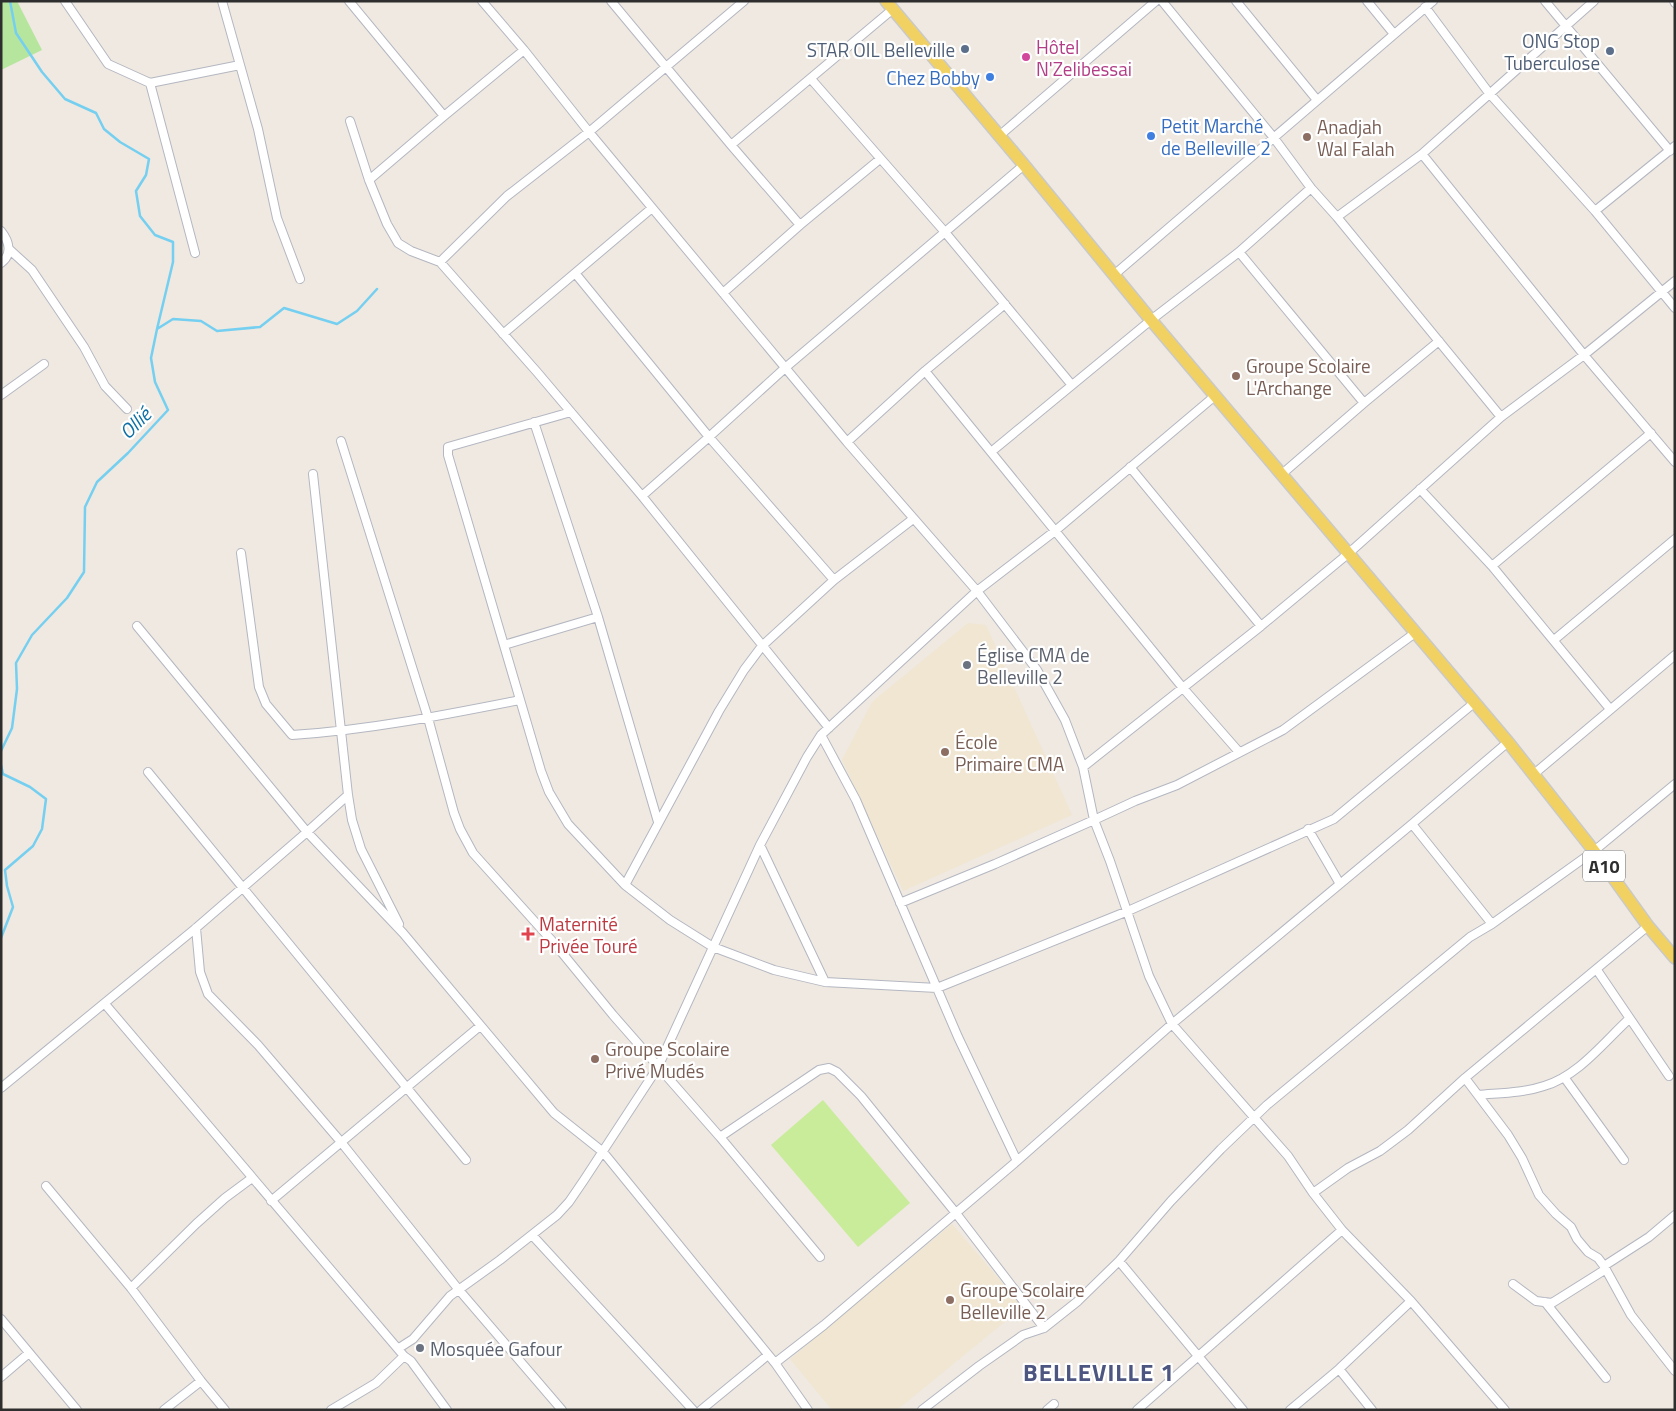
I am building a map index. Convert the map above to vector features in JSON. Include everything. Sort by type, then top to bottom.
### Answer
[{"type":"main road","name":"A10","points":[[889,5],[1115,274],[1150,320],[1216,395],[1508,742],[1594,851],[1648,926],[1675,958]]},
{"type":"street","points":[[65,1],[108,64],[150,83],[240,65]]},
{"type":"street","points":[[222,1],[258,129],[277,218],[300,279]]},
{"type":"street","points":[[349,1],[444,116]]},
{"type":"street","points":[[482,1],[847,442],[977,591],[1037,670],[1065,720],[1083,767],[1094,820],[1128,911],[1149,976],[1172,1024],[1288,1156],[1313,1193],[1342,1230],[1411,1300],[1505,1410]]},
{"type":"street","points":[[611,1],[800,225]]},
{"type":"street","points":[[440,262],[507,196],[589,132],[744,1]]},
{"type":"street","points":[[999,136],[1156,1]]},
{"type":"street","points":[[1162,1],[1274,138],[1311,188],[1501,417]]},
{"type":"street","points":[[1236,1],[1317,100]]},
{"type":"street","points":[[1367,1],[1394,34]]},
{"type":"street","points":[[1115,274],[1433,1]]},
{"type":"street","points":[[1545,1],[1672,148],[1595,211]]},
{"type":"street","points":[[1337,217],[1422,154],[1594,1]]},
{"type":"street","points":[[731,145],[811,78],[889,5]]},
{"type":"street","points":[[1425,7],[1489,93],[1595,211],[1675,308]]},
{"type":"street","points":[[369,180],[524,50]]},
{"type":"street","points":[[811,78],[944,232],[1071,384]]},
{"type":"street","points":[[150,83],[195,253]]},
{"type":"street","points":[[350,121],[369,180],[387,224],[398,243],[411,251],[440,262],[642,496],[829,728]]},
{"type":"street","points":[[1422,154],[1584,355],[1675,462]]},
{"type":"street","points":[[723,293],[800,225],[880,160]]},
{"type":"street","points":[[642,496],[785,368],[1024,165]]},
{"type":"street","points":[[991,452],[1150,320],[1239,252],[1311,188]]},
{"type":"street","points":[[503,334],[652,208]]},
{"type":"street","points":[[1,231],[6,237],[10,250],[32,270],[84,347],[105,386],[127,409]]},
{"type":"street","points":[[1,263],[6,260],[10,250]]},
{"type":"street","points":[[1239,252],[1364,403]]},
{"type":"street","points":[[575,273],[709,437],[834,580]]},
{"type":"street","points":[[1083,767],[1261,626],[1349,553],[1501,417],[1584,355],[1675,281]]},
{"type":"street","points":[[847,442],[925,371],[1005,304]]},
{"type":"street","points":[[1282,474],[1439,341]]},
{"type":"street","points":[[1,395],[44,364]]},
{"type":"street","points":[[925,371],[1183,688],[1239,752]]},
{"type":"street","points":[[399,1348],[413,1339],[440,1307],[459,1290],[532,1235],[570,1202],[658,1067],[760,846],[821,734],[977,591],[1054,531],[1216,395]]},
{"type":"street","points":[[570,412],[448,447],[448,455],[541,771],[549,792],[568,824],[625,885],[670,920],[713,947],[774,970],[825,982],[937,988],[1128,911],[1334,818],[1474,703]]},
{"type":"street","points":[[534,422],[598,617],[658,822]]},
{"type":"street","points":[[1492,566],[1651,433]]},
{"type":"street","points":[[341,441],[428,718],[454,813],[460,830],[473,853],[554,943],[613,1015],[720,1137],[820,1258]]},
{"type":"street","points":[[1130,467],[1261,626]]},
{"type":"street","points":[[313,474],[352,820],[361,850],[403,933]]},
{"type":"street","points":[[1420,488],[1492,566],[1610,709]]},
{"type":"street","points":[[625,885],[719,711],[744,670],[762,646],[834,580],[913,519]]},
{"type":"street","points":[[1554,640],[1675,539]]},
{"type":"street","points":[[242,554],[259,687],[266,704],[292,735],[342,732],[520,700]]},
{"type":"street","points":[[504,645],[598,617]]},
{"type":"street","points":[[137,626],[307,832],[403,933],[554,1113],[603,1152],[768,1355],[808,1410]]},
{"type":"street","points":[[900,902],[995,864],[1135,800],[1177,785],[1283,730],[1415,633]]},
{"type":"street","points":[[1534,774],[1675,655]]},
{"type":"street","points":[[821,734],[856,800],[958,1037],[1017,1161]]},
{"type":"street","points":[[774,1363],[824,1325],[1017,1161],[1172,1024],[1508,742]]},
{"type":"street","points":[[148,772],[466,1160]]},
{"type":"street","points":[[922,1410],[1023,1336],[1044,1328],[1078,1302],[1119,1261],[1171,1201],[1221,1148],[1254,1117],[1444,957],[1594,851],[1675,784]]},
{"type":"street","points":[[1,1088],[196,928],[348,795]]},
{"type":"street","points":[[1412,824],[1492,924]]},
{"type":"street","points":[[1308,829],[1340,884]]},
{"type":"street","points":[[760,846],[825,982]]},
{"type":"street","points":[[1313,1193],[1348,1168],[1394,1141],[1465,1078],[1648,926]]},
{"type":"street","points":[[196,928],[200,972],[208,994],[258,1045],[341,1142],[459,1290],[562,1410]]},
{"type":"street","points":[[1596,970],[1669,1076]]},
{"type":"street","points":[[105,1004],[271,1201],[404,1356],[411,1361],[446,1409]]},
{"type":"street","points":[[1478,1095],[1524,1091],[1545,1086],[1564,1077],[1582,1064],[1629,1019]]},
{"type":"street","points":[[271,1201],[480,1026]]},
{"type":"street","points":[[720,1137],[819,1070],[829,1068],[837,1072],[861,1096],[955,1212],[1044,1328]]},
{"type":"street","points":[[1564,1077],[1624,1160]]},
{"type":"street","points":[[1465,1078],[1508,1135],[1522,1158],[1539,1194],[1556,1214],[1571,1227],[1577,1239],[1588,1252],[1598,1258],[1605,1267],[1631,1315],[1675,1371]]},
{"type":"street","points":[[131,1288],[196,1224],[225,1198],[252,1178]]},
{"type":"street","points":[[46,1186],[131,1288],[225,1410]]},
{"type":"street","points":[[1513,1284],[1536,1301],[1552,1303],[1649,1236],[1675,1215]]},
{"type":"street","points":[[1137,1410],[1342,1230]]},
{"type":"street","points":[[532,1235],[693,1410]]},
{"type":"street","points":[[1119,1261],[1243,1410]]},
{"type":"street","points":[[1290,1410],[1339,1368],[1411,1300]]},
{"type":"street","points":[[1544,1302],[1606,1378]]},
{"type":"street","points":[[1,1319],[77,1410]]},
{"type":"street","points":[[1,1377],[29,1353]]},
{"type":"street","points":[[701,1410],[768,1355]]},
{"type":"street","points":[[331,1410],[376,1383],[404,1356]]},
{"type":"street","points":[[1339,1368],[1372,1410]]},
{"type":"street","points":[[164,1410],[201,1381]]},
{"type":"street","points":[[1047,1410],[1054,1404]]},
{"type":"shaded area","name":"École Primaire CMA","points":[[968,623],[986,625],[1072,815],[903,891],[842,760],[872,702]]},
{"type":"shaded area","points":[[952,1224],[1023,1307],[897,1410],[832,1410],[790,1359]]},
{"type":"green space","points":[[1,1],[17,1],[42,50],[1,70]]},
{"type":"green space","points":[[823,1100],[910,1203],[858,1247],[771,1145]]},
{"type":"waterway","points":[[10,1],[16,33],[42,72],[65,99],[96,113],[104,129],[120,142],[149,159],[146,175],[136,191],[140,216],[155,235],[173,242],[173,262],[157,329]]},
{"type":"waterway","name":"Ollié","points":[[1,751],[12,728],[17,689],[16,663],[32,635],[67,598],[84,572],[85,507],[97,482],[128,453],[168,410],[155,382],[151,358],[157,329],[173,319],[201,321],[217,331],[260,327],[284,308],[337,324],[357,311],[377,289]]},
{"type":"waterway","name":"Ollié","points":[[1,765],[3,774],[30,787],[46,799],[42,829],[33,846],[5,870],[13,907],[1,938]]},
{"type":"place","name":"STAR OIL Belleville","points":[[965,49]]},
{"type":"place","name":"ONG Stop Tuberculose","points":[[1610,51]]},
{"type":"place","name":"Hôtel N'Zelibessai","points":[[1026,57]]},
{"type":"place","name":"Chez Bobby","points":[[990,77]]},
{"type":"place","name":"Petit Marché de Belleville 2","points":[[1151,136]]},
{"type":"place","name":"Anadjah Wal Falah","points":[[1307,137]]},
{"type":"place","name":"Groupe Scolaire L'Archange","points":[[1236,376]]},
{"type":"place","name":"Église CMA de Belleville 2","points":[[967,665]]},
{"type":"place","name":"École Primaire CMA","points":[[945,752]]},
{"type":"place","name":"Maternité Privée Touré","points":[[528,934]]},
{"type":"place","name":"Groupe Scolaire Privé Mudés","points":[[595,1059]]},
{"type":"place","name":"Groupe Scolaire Belleville 2","points":[[950,1300]]},
{"type":"place","name":"Mosquée Gafour","points":[[420,1348]]},
{"type":"district","name":"BELLEVILLE 1","points":[[1099,1372]]}]
